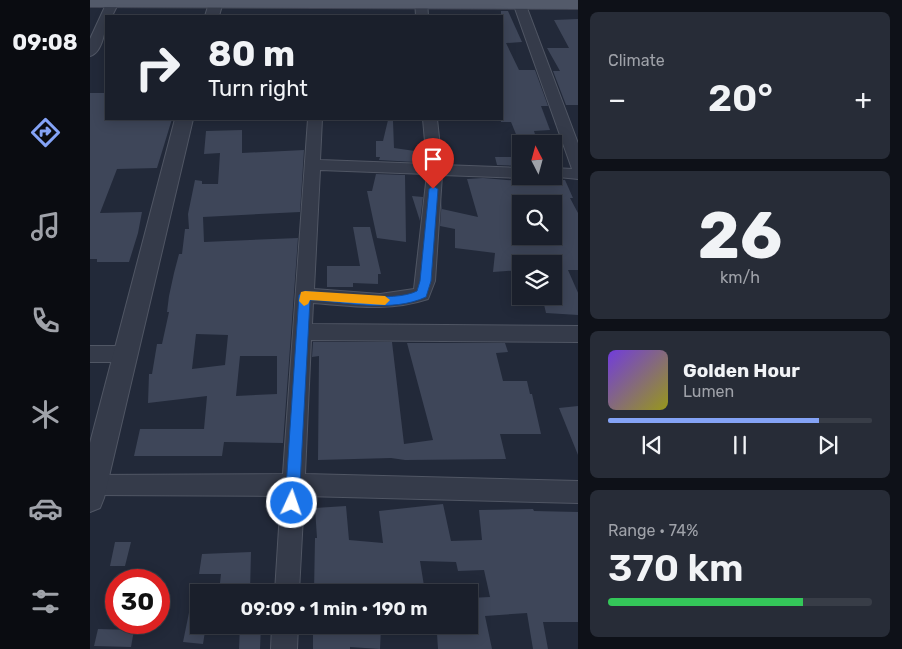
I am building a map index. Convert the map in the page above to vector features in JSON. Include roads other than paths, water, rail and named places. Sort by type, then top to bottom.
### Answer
[{"type":"main road","points":[[90,2],[113,1],[215,6],[421,6],[519,2],[578,4]]},
{"type":"street","points":[[107,15],[113,1]]},
{"type":"street","points":[[519,2],[578,168]]},
{"type":"street","points":[[90,52],[105,19]]},
{"type":"street","points":[[184,120],[92,491],[293,485],[578,492]]},
{"type":"street","points":[[287,584],[314,120]]},
{"type":"street","points":[[305,295],[390,301],[411,299],[422,294],[426,281],[435,171],[430,120]]},
{"type":"street","points":[[311,165],[512,173]]},
{"type":"street","points":[[562,174],[578,174]]},
{"type":"street","points":[[303,332],[578,334]]},
{"type":"street","points":[[90,354],[125,354]]},
{"type":"street","points":[[284,649],[285,634]]}]
